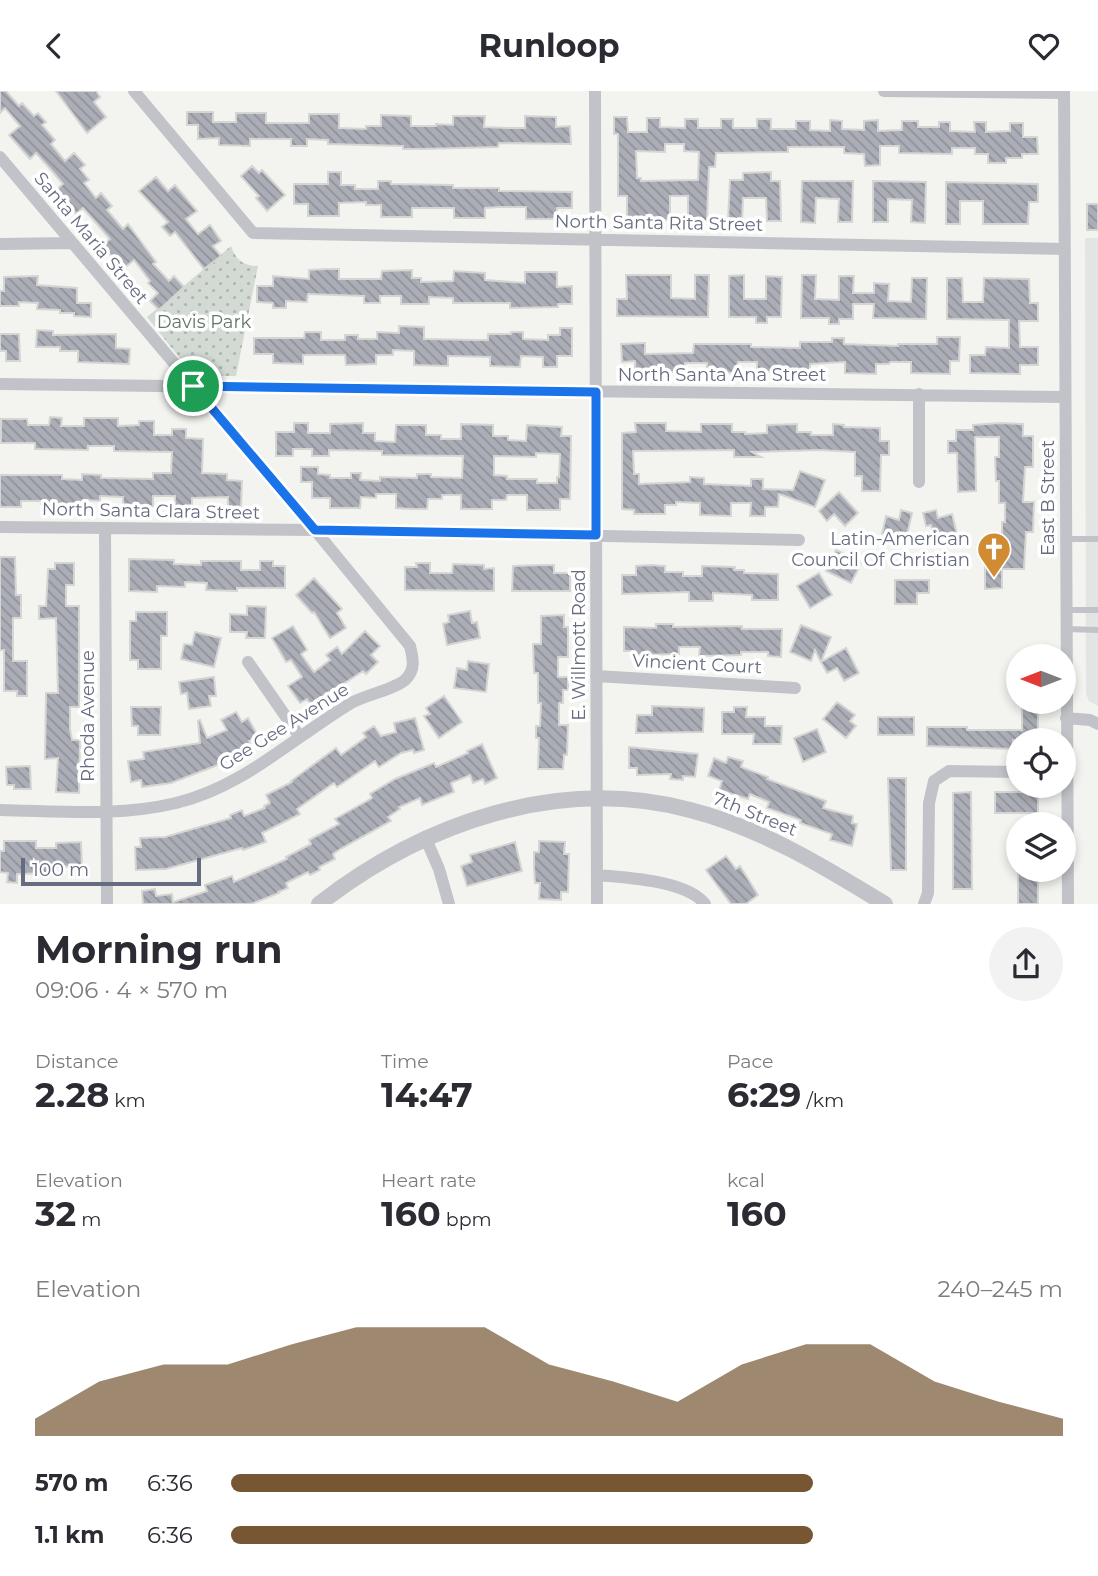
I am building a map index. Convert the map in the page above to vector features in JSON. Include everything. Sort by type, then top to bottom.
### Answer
[{"type":"street","name":"North Santa Rita Street","points":[[134,91],[253,233],[1065,249]]},
{"type":"street","name":"E. Willmott Road","points":[[595,91],[597,904]]},
{"type":"street","points":[[884,91],[1064,92]]},
{"type":"street","name":"East B Street","points":[[1064,92],[1068,629],[1066,728]]},
{"type":"street","name":"Santa Maria Street","points":[[0,157],[410,646],[413,669]]},
{"type":"street","points":[[0,244],[72,243]]},
{"type":"street","name":"North Santa Ana Street","points":[[0,384],[1065,397]]},
{"type":"street","points":[[919,394],[919,482]]},
{"type":"street","name":"North Santa Clara Street","points":[[0,527],[315,530],[799,540]]},
{"type":"street","name":"Rhoda Avenue","points":[[105,528],[107,904]]},
{"type":"street","points":[[248,662],[299,737]]},
{"type":"street","name":"Gee Gee Avenue","points":[[0,810],[106,812],[179,803],[254,771],[299,737],[359,699],[396,686],[406,679],[413,669]]},
{"type":"street","name":"Vincient Court","points":[[596,676],[795,688]]},
{"type":"street","points":[[1066,718],[1090,720],[1098,724]]},
{"type":"street","points":[[924,904],[928,893],[929,803],[934,781],[949,771],[1006,772]]},
{"type":"street","name":"7th Street","points":[[319,904],[362,874],[426,839],[472,820],[546,801],[597,798],[627,799],[679,807],[743,827],[814,860],[885,904]]},
{"type":"street","name":"East B Street","points":[[1066,798],[1068,904]]},
{"type":"street","points":[[426,839],[439,869],[449,904]]},
{"type":"street","points":[[597,875],[684,889],[701,902]]},
{"type":"lane","points":[[1066,539],[1098,539]]},
{"type":"lane","points":[[1067,610],[1098,610]]},
{"type":"lane","points":[[1068,629],[1098,630]]},
{"type":"shaded area","points":[[1085,238],[1098,238],[1098,706],[1089,701],[1086,694]]},
{"type":"green space","name":"Davis Park","points":[[231,246],[241,261],[258,266],[236,376],[194,376],[147,317]]},
{"type":"building","points":[[0,91],[6,91],[19,106],[22,103],[34,116],[38,113],[46,122],[42,125],[55,140],[51,144],[65,161],[74,153],[85,165],[80,169],[89,180],[84,183],[96,198],[101,193],[112,206],[107,210],[123,229],[128,224],[156,262],[153,264],[169,281],[174,276],[184,287],[159,310],[150,301],[158,293],[148,283],[150,281],[134,260],[122,270],[103,245],[110,239],[83,208],[76,214],[56,190],[63,184],[53,172],[36,153],[30,159],[9,135],[20,126],[5,108],[0,113]]},
{"type":"building","points":[[56,91],[96,91],[100,97],[94,102],[106,117],[87,133]]},
{"type":"building","points":[[187,112],[213,112],[213,122],[236,122],[236,113],[266,113],[266,123],[309,123],[309,114],[339,114],[339,128],[366,129],[366,126],[381,126],[381,115],[411,116],[411,126],[453,125],[453,116],[485,116],[484,127],[509,128],[525,128],[525,116],[556,117],[556,127],[570,126],[571,144],[499,143],[498,147],[403,149],[403,146],[328,144],[328,140],[307,139],[307,146],[291,146],[291,139],[250,139],[250,146],[219,145],[219,138],[198,139],[198,125],[187,125]]},
{"type":"building","points":[[614,117],[627,117],[628,132],[647,132],[647,118],[660,118],[660,127],[685,128],[685,119],[698,119],[698,128],[721,128],[721,119],[733,119],[733,128],[757,128],[757,119],[771,119],[771,129],[796,129],[796,121],[810,121],[810,130],[830,131],[830,120],[842,121],[842,129],[864,130],[864,121],[878,120],[878,131],[902,130],[902,121],[918,121],[918,127],[939,127],[939,122],[950,122],[950,131],[975,132],[974,122],[986,122],[986,132],[1010,131],[1010,123],[1023,123],[1023,137],[1037,137],[1038,154],[1006,158],[1006,163],[988,163],[988,154],[975,154],[975,148],[952,148],[952,154],[899,153],[899,146],[880,146],[880,165],[865,166],[864,154],[844,153],[844,147],[788,147],[788,152],[716,153],[715,167],[709,167],[707,221],[688,220],[688,196],[670,196],[670,220],[627,219],[627,196],[618,196],[618,134],[614,134]],"holes":[[[665,144],[684,144],[684,151],[699,152],[698,180],[641,181],[641,178],[637,178],[636,151],[665,152]]]},
{"type":"building","points":[[252,166],[259,173],[262,170],[285,195],[267,211],[256,198],[259,196],[241,176]]},
{"type":"building","points":[[328,172],[341,172],[341,185],[355,185],[355,189],[378,189],[378,181],[391,181],[391,184],[499,188],[499,191],[572,192],[572,208],[557,208],[557,219],[526,219],[526,207],[485,208],[485,218],[454,218],[454,208],[412,208],[412,217],[381,217],[381,205],[366,205],[366,202],[339,203],[339,216],[308,216],[308,204],[294,204],[294,184],[328,184]]},
{"type":"building","points":[[771,172],[771,181],[780,181],[781,221],[767,221],[766,198],[743,198],[742,221],[728,220],[730,180],[743,180],[743,173]]},
{"type":"building","points":[[156,177],[168,191],[175,185],[197,211],[186,219],[198,234],[210,225],[221,241],[213,246],[221,256],[204,269],[175,232],[170,236],[162,227],[168,222],[139,191]]},
{"type":"building","points":[[802,181],[853,181],[852,222],[838,222],[839,199],[816,198],[815,223],[801,222]]},
{"type":"building","points":[[873,181],[926,182],[925,223],[911,222],[912,200],[888,199],[888,222],[873,222]]},
{"type":"building","points":[[946,182],[1038,184],[1038,202],[1029,202],[1028,224],[983,224],[983,201],[960,201],[960,224],[946,224]]},
{"type":"building","points":[[1087,204],[1098,204],[1098,230],[1087,230]]},
{"type":"building","points":[[339,269],[339,279],[381,279],[382,271],[412,270],[412,278],[421,278],[421,282],[453,281],[454,271],[485,273],[485,280],[525,283],[525,272],[557,272],[557,287],[572,286],[572,304],[510,308],[510,303],[453,303],[453,298],[429,297],[429,304],[401,304],[401,296],[380,296],[380,303],[364,303],[364,296],[308,294],[307,302],[286,301],[286,308],[273,308],[273,303],[257,302],[257,286],[273,286],[273,276],[309,279],[309,270]]},
{"type":"building","points":[[626,275],[671,275],[671,298],[695,299],[695,275],[709,275],[708,317],[617,316],[617,299],[627,299]]},
{"type":"building","points":[[744,275],[744,299],[766,299],[766,276],[782,277],[781,317],[767,317],[767,323],[756,323],[756,317],[729,317],[729,276]]},
{"type":"building","points":[[802,275],[816,275],[815,299],[839,300],[839,276],[854,276],[853,293],[874,293],[874,283],[889,284],[888,301],[911,302],[912,278],[927,278],[926,319],[873,318],[874,304],[853,304],[853,319],[839,319],[839,324],[829,324],[829,318],[801,318]]},
{"type":"building","points":[[38,276],[37,285],[77,288],[77,303],[91,303],[91,317],[60,313],[60,310],[37,309],[38,303],[19,302],[19,306],[0,306],[4,277]]},
{"type":"building","points":[[947,278],[962,278],[963,302],[983,302],[984,278],[1029,279],[1030,303],[1038,303],[1038,321],[1019,321],[1020,347],[1038,347],[1038,365],[1020,365],[1020,374],[970,373],[970,355],[985,355],[986,347],[1009,348],[1009,320],[947,319]]},
{"type":"building","points":[[399,326],[424,327],[424,339],[476,340],[488,340],[488,334],[523,332],[523,339],[548,340],[548,335],[560,335],[560,328],[572,328],[572,356],[557,356],[557,367],[543,367],[543,357],[521,356],[520,367],[490,366],[490,357],[448,356],[448,366],[414,365],[414,351],[393,350],[393,355],[376,355],[376,364],[346,365],[345,355],[303,355],[303,364],[273,363],[273,354],[254,354],[254,338],[304,338],[305,332],[321,332],[321,340],[345,340],[345,335],[358,335],[358,339],[377,339],[377,332],[399,333]]},
{"type":"building","points":[[37,330],[53,331],[53,335],[116,334],[116,348],[130,349],[129,364],[78,362],[78,351],[60,351],[60,347],[36,347]]},
{"type":"building","points":[[0,334],[19,334],[20,361],[6,361],[6,351],[0,351]]},
{"type":"building","points":[[937,337],[960,337],[959,361],[950,361],[950,374],[911,373],[911,362],[876,364],[876,374],[845,373],[845,362],[810,364],[810,373],[757,372],[757,362],[738,362],[737,373],[707,372],[707,363],[685,363],[685,372],[635,372],[635,361],[622,362],[621,344],[645,343],[645,354],[693,353],[694,344],[751,344],[751,347],[800,348],[800,342],[832,342],[832,338],[844,338],[844,344],[898,346],[937,344]]},
{"type":"building","points":[[50,417],[62,418],[61,426],[84,426],[84,418],[118,418],[118,426],[154,421],[154,435],[172,435],[172,429],[186,429],[186,438],[203,439],[202,473],[227,474],[227,480],[242,481],[241,507],[228,507],[228,497],[192,498],[192,506],[175,506],[175,496],[153,496],[153,506],[123,507],[123,497],[100,496],[100,501],[87,500],[86,508],[54,508],[54,504],[41,504],[41,501],[21,501],[21,507],[0,507],[0,475],[62,475],[62,479],[82,480],[82,474],[101,475],[101,478],[153,479],[153,473],[171,473],[172,452],[114,451],[114,446],[88,446],[88,450],[35,449],[35,443],[1,443],[1,419],[27,419],[28,425],[49,425]]},
{"type":"building","points":[[294,423],[308,423],[308,433],[330,433],[330,424],[363,423],[363,433],[375,433],[375,441],[395,442],[396,425],[426,425],[426,435],[441,435],[441,439],[461,439],[461,424],[493,425],[493,436],[508,436],[508,440],[526,441],[527,425],[562,427],[561,436],[571,436],[570,499],[560,499],[560,510],[527,510],[527,495],[507,495],[506,500],[492,500],[492,509],[461,509],[461,495],[442,495],[442,499],[428,499],[427,509],[412,509],[396,508],[396,494],[376,494],[376,498],[361,497],[360,508],[330,508],[330,498],[312,498],[312,482],[301,482],[301,467],[318,467],[318,474],[330,475],[330,478],[351,478],[351,473],[361,473],[360,480],[380,481],[380,477],[417,478],[417,474],[462,478],[463,456],[382,455],[382,451],[329,450],[329,456],[312,456],[312,449],[293,449],[293,456],[276,456],[276,432],[294,432]],"holes":[[[536,453],[560,454],[557,483],[537,483],[537,479],[507,479],[507,476],[494,475],[494,456],[536,457]]]},
{"type":"building","points":[[635,423],[666,423],[666,431],[701,432],[701,424],[732,424],[732,432],[745,434],[767,433],[767,425],[797,424],[797,432],[811,432],[811,435],[833,435],[833,424],[880,428],[880,441],[889,441],[889,455],[881,455],[880,491],[862,491],[862,476],[855,476],[855,452],[752,452],[761,457],[734,457],[734,450],[633,451],[634,474],[639,474],[639,484],[690,482],[690,477],[704,478],[704,484],[751,486],[751,479],[763,479],[763,489],[793,490],[800,471],[825,480],[815,507],[779,494],[778,507],[765,507],[765,516],[750,516],[751,503],[731,503],[731,516],[700,515],[700,503],[676,502],[676,505],[665,505],[665,514],[634,514],[634,510],[622,509],[622,433],[636,432]]},
{"type":"building","points":[[1023,424],[1023,436],[1033,436],[1033,467],[1025,467],[1023,502],[1034,502],[1033,532],[1026,532],[1024,569],[1002,569],[1002,588],[985,589],[985,552],[1002,552],[1002,522],[1005,522],[1005,503],[999,503],[999,481],[996,481],[995,457],[999,457],[999,437],[975,437],[976,491],[958,492],[957,453],[948,453],[948,441],[956,441],[956,430],[973,430],[973,425]]},
{"type":"building","points":[[839,492],[858,513],[845,526],[834,514],[827,521],[819,511]]},
{"type":"building","points":[[901,510],[912,513],[906,540],[882,534],[886,516],[899,520]]},
{"type":"building","points":[[936,510],[938,518],[952,514],[958,538],[945,541],[944,536],[934,538],[931,525],[926,526],[923,513]]},
{"type":"building","points":[[836,550],[862,562],[851,583],[826,571]]},
{"type":"building","points":[[0,557],[15,557],[16,595],[21,595],[21,618],[13,618],[13,661],[27,661],[27,696],[17,696],[17,691],[4,691],[4,650],[0,650]]},
{"type":"building","points":[[129,559],[174,560],[174,564],[201,565],[201,561],[241,561],[241,570],[260,570],[260,561],[273,561],[273,566],[285,566],[285,588],[206,590],[207,583],[185,582],[185,587],[157,586],[157,592],[129,591]]},
{"type":"building","points":[[55,563],[74,563],[74,585],[66,585],[66,606],[79,606],[79,707],[70,707],[70,729],[72,740],[80,740],[79,793],[56,792],[58,758],[45,759],[46,693],[58,693],[56,618],[39,619],[39,606],[46,606],[48,569],[55,569]]},
{"type":"building","points":[[416,563],[430,563],[430,573],[452,573],[453,564],[494,568],[494,591],[405,590],[405,567],[417,567]]},
{"type":"building","points":[[554,565],[554,573],[570,573],[570,591],[512,591],[513,566]]},
{"type":"building","points":[[636,566],[665,566],[665,572],[683,572],[683,576],[702,576],[702,566],[735,567],[734,570],[744,570],[744,573],[778,574],[778,600],[752,600],[752,595],[713,593],[713,601],[689,601],[689,592],[622,594],[622,575],[636,575]]},
{"type":"building","points":[[819,573],[832,595],[810,608],[797,586]]},
{"type":"building","points":[[314,578],[342,609],[337,613],[346,628],[330,638],[314,612],[312,613],[296,595]]},
{"type":"building","points":[[895,580],[929,580],[929,593],[917,593],[917,604],[895,604]]},
{"type":"building","points":[[247,606],[266,607],[265,638],[246,638],[247,632],[230,632],[230,614],[247,615]]},
{"type":"building","points":[[470,611],[472,623],[477,622],[480,638],[447,645],[443,624],[449,622],[448,615]]},
{"type":"building","points":[[136,612],[167,612],[167,636],[161,636],[161,669],[138,669],[138,660],[130,660],[130,621],[136,621]]},
{"type":"building","points":[[564,615],[564,627],[568,627],[568,657],[558,657],[558,677],[568,677],[568,690],[563,690],[563,703],[559,703],[559,725],[568,725],[567,755],[564,755],[563,769],[538,769],[539,738],[536,738],[536,726],[540,726],[541,703],[538,703],[538,673],[534,673],[533,644],[541,644],[541,616]]},
{"type":"building","points":[[656,624],[673,624],[673,627],[742,626],[742,629],[782,629],[781,657],[768,656],[768,652],[699,656],[700,647],[679,647],[679,654],[635,655],[635,651],[624,651],[624,627],[656,628]]},
{"type":"building","points":[[801,625],[831,637],[821,662],[815,650],[811,661],[790,652]]},
{"type":"building","points":[[293,626],[307,650],[301,654],[314,672],[330,660],[326,655],[337,647],[342,654],[365,631],[380,646],[371,655],[378,662],[366,674],[363,671],[311,705],[307,699],[300,703],[288,686],[302,677],[291,660],[286,662],[272,638]]},
{"type":"building","points":[[195,632],[221,638],[214,667],[181,659],[184,644],[192,645]]},
{"type":"building","points":[[846,648],[859,673],[844,681],[837,668],[827,673],[821,662]]},
{"type":"building","points":[[468,661],[489,664],[486,692],[454,688],[457,668],[467,670]]},
{"type":"building","points":[[214,677],[216,696],[209,696],[211,706],[189,709],[187,693],[181,694],[179,682]]},
{"type":"building","points":[[444,696],[462,722],[439,738],[424,716],[430,714],[426,708]]},
{"type":"building","points":[[837,702],[855,715],[850,721],[856,726],[846,738],[823,719]]},
{"type":"building","points":[[652,706],[704,708],[703,732],[636,733],[637,715],[652,715]]},
{"type":"building","points":[[131,707],[161,707],[160,735],[138,735],[138,726],[132,726]]},
{"type":"building","points":[[734,707],[747,707],[746,717],[765,717],[765,726],[782,726],[781,744],[753,744],[754,734],[722,734],[722,712],[734,712]]},
{"type":"building","points":[[236,712],[242,722],[248,718],[258,736],[249,741],[252,746],[223,763],[171,783],[142,787],[141,780],[131,782],[128,761],[144,759],[143,752],[200,743],[198,721],[200,720],[207,738],[227,730],[221,720]]},
{"type":"building","points":[[1022,714],[1038,714],[1038,728],[1022,728]]},
{"type":"building","points":[[878,717],[914,717],[914,735],[878,735]]},
{"type":"building","points":[[415,718],[424,750],[401,753],[379,767],[375,761],[337,787],[334,783],[297,809],[300,814],[262,833],[266,842],[166,869],[136,870],[135,847],[141,847],[140,838],[165,837],[231,818],[230,815],[242,810],[244,816],[265,808],[264,806],[270,803],[266,795],[292,782],[336,748],[341,755],[366,737],[363,733],[374,726],[381,736],[396,732],[394,723]]},
{"type":"building","points":[[927,727],[967,727],[967,730],[1006,730],[1006,749],[927,746]]},
{"type":"building","points":[[817,729],[826,752],[803,762],[794,738]]},
{"type":"building","points":[[482,744],[497,778],[485,784],[483,779],[473,783],[470,775],[451,783],[454,792],[422,805],[420,798],[399,807],[400,809],[388,817],[391,821],[333,854],[335,859],[319,867],[320,870],[310,875],[308,872],[286,883],[288,888],[279,893],[251,904],[174,904],[173,902],[207,891],[205,885],[232,876],[234,882],[287,859],[286,857],[311,844],[309,840],[339,824],[335,819],[372,798],[370,794],[395,779],[434,763],[436,767]]},
{"type":"building","points":[[629,747],[698,754],[695,777],[683,776],[683,780],[670,779],[671,774],[637,775],[637,768],[629,768]]},
{"type":"building","points":[[728,757],[743,761],[741,767],[768,777],[767,779],[826,801],[823,808],[853,816],[852,823],[857,824],[852,846],[830,840],[832,834],[767,808],[769,802],[750,794],[748,799],[719,790],[722,781],[708,776],[714,758],[726,763]]},
{"type":"building","points":[[30,766],[31,789],[14,789],[14,785],[7,785],[6,767]]},
{"type":"building","points":[[888,778],[906,778],[906,870],[891,870]]},
{"type":"building","points":[[971,792],[972,889],[953,889],[953,793]]},
{"type":"building","points":[[995,792],[1006,792],[1006,798],[1038,798],[1038,812],[995,813]]},
{"type":"building","points":[[4,841],[36,841],[36,848],[56,848],[56,843],[81,842],[82,866],[51,867],[51,873],[17,874],[17,883],[7,882],[8,873],[0,872],[0,851],[4,851]]},
{"type":"building","points":[[539,841],[565,842],[564,854],[569,854],[568,892],[561,892],[561,900],[539,899],[540,883],[535,883],[534,852],[539,852]]},
{"type":"building","points":[[515,842],[522,871],[467,886],[461,866],[472,862],[470,855]]},
{"type":"building","points":[[726,856],[736,869],[740,866],[758,895],[746,904],[731,904],[706,870]]},
{"type":"building","points":[[1018,882],[1038,882],[1038,904],[1018,904]]},
{"type":"building","points":[[155,889],[156,896],[172,894],[173,904],[143,904],[142,891]]},
{"type":"place","name":"Latin-American Council Of Christian","points":[[994,579]]},
{"type":"route","points":[[193,386],[596,392],[596,535],[315,530],[193,386]]}]
